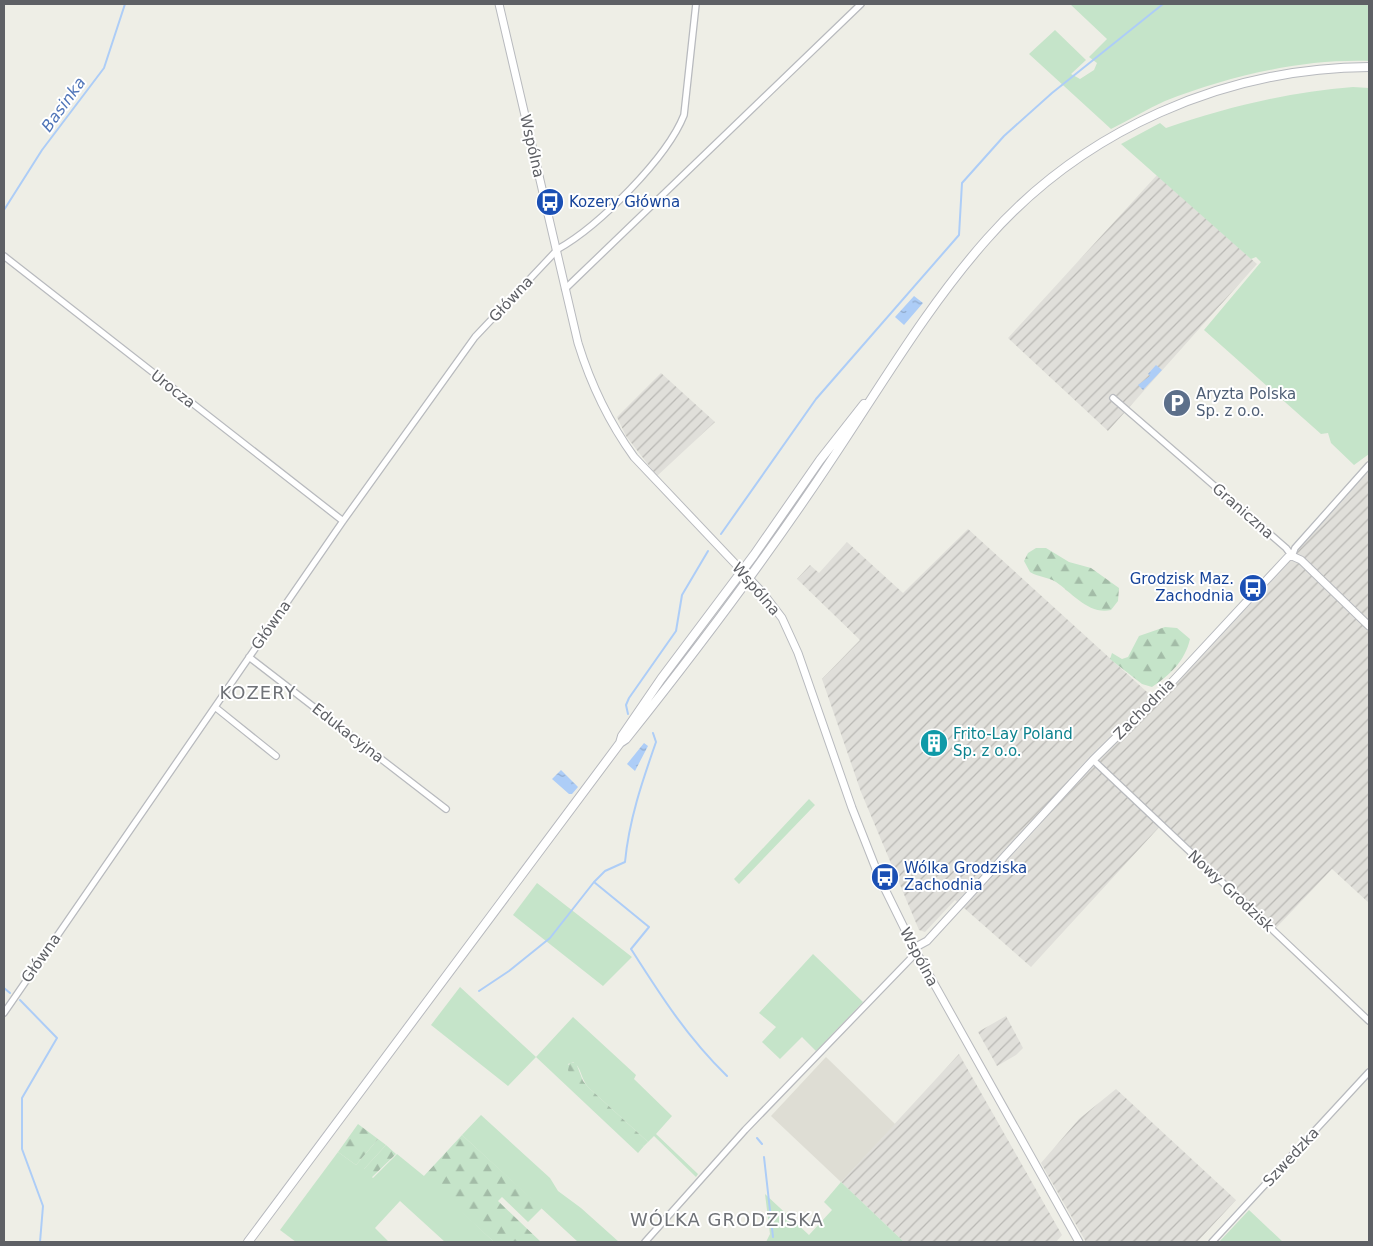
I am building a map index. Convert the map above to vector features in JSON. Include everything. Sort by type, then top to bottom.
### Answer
[{"type":"main road","points":[[620,742],[626,739],[668,686],[748,578],[952,283],[986,240],[1033,193],[1085,153],[1150,116],[1214,91],[1279,76],[1322,70],[1369,68]]},
{"type":"main road","points":[[248,1242],[620,742],[622,736],[661,679],[754,555],[820,460],[860,407],[870,399]]},
{"type":"street","name":"Wspólna","points":[[499,4],[565,289],[595,393],[620,437],[648,473],[776,609],[788,630],[880,879],[915,951],[1079,1242]]},
{"type":"street","name":"Główna","points":[[4,1013],[343,521],[475,337],[556,250],[568,244],[633,186],[657,161],[679,129],[687,100],[696,4]]},
{"type":"street","points":[[565,289],[861,4]]},
{"type":"street","name":"Urocza","points":[[4,256],[343,521]]},
{"type":"street","name":"Graniczna","points":[[1113,398],[1286,548],[1292,556],[1301,560],[1369,626]]},
{"type":"street","name":"Zachodnia","points":[[915,951],[927,941],[1093,760],[1171,684],[1280,564],[1292,556],[1295,548],[1369,465]]},
{"type":"street","name":"Edukacyjna","points":[[249,657],[446,810]]},
{"type":"street","points":[[215,706],[276,756]]},
{"type":"street","name":"Nowy Grodzisk","points":[[1093,760],[1369,1021]]},
{"type":"street","points":[[645,1242],[746,1130],[915,951]]},
{"type":"street","name":"Szwedzka","points":[[1212,1242],[1369,1072]]},
{"type":"shaded area","name":"Aryzta Polska Sp. z o.o.","points":[[1157,175],[1257,264],[1108,431],[1008,338]]},
{"type":"shaded area","points":[[661,373],[715,422],[657,476],[626,436],[617,417]]},
{"type":"shaded area","points":[[1369,471],[1369,903],[1332,869],[1274,930],[1163,823],[1031,967],[955,900],[925,932],[919,930],[861,792],[822,679],[860,640],[797,579],[810,565],[819,573],[847,542],[903,593],[968,529],[1158,702]]},
{"type":"shaded area","points":[[1006,1016],[1023,1048],[1016,1055],[997,1066],[978,1032]]},
{"type":"shaded area","points":[[959,1054],[1062,1235],[1056,1242],[904,1242],[841,1182]]},
{"type":"shaded area","points":[[826,1057],[895,1124],[841,1182],[771,1116]]},
{"type":"shaded area","points":[[1116,1089],[1236,1200],[1197,1242],[1086,1242],[1041,1163],[1079,1119]]},
{"type":"green space","points":[[1070,4],[1369,4],[1369,61],[1343,61],[1291,66],[1239,77],[1165,101],[1111,129],[1029,54],[1055,30],[1086,60],[1071,74],[1080,79],[1094,70],[1097,63],[1089,57],[1107,39]]},
{"type":"green space","points":[[1369,88],[1369,454],[1354,465],[1331,443],[1328,433],[1321,434],[1204,330],[1261,262],[1256,257],[1251,259],[1121,144],[1160,123],[1166,128],[1258,101],[1329,89]]},
{"type":"green space","points":[[1036,548],[1046,548],[1069,562],[1091,568],[1119,588],[1118,601],[1111,610],[1095,609],[1081,602],[1056,582],[1030,572],[1024,561],[1028,553]]},
{"type":"green space","points":[[1165,627],[1177,628],[1190,639],[1181,661],[1165,678],[1152,687],[1142,684],[1110,659],[1112,653],[1122,659],[1128,657],[1139,636]]},
{"type":"green space","points":[[809,799],[815,805],[739,884],[734,879]]},
{"type":"green space","points":[[537,883],[632,957],[603,986],[513,915]]},
{"type":"green space","points":[[813,954],[863,1002],[816,1051],[802,1037],[780,1059],[762,1042],[776,1027],[759,1013]]},
{"type":"green space","points":[[460,987],[536,1057],[508,1086],[431,1025]]},
{"type":"green space","points":[[573,1017],[636,1075],[634,1079],[672,1116],[656,1134],[698,1174],[696,1177],[654,1136],[648,1142],[588,1087],[576,1064],[573,1062],[568,1064],[630,1137],[644,1146],[638,1153],[536,1057]]},
{"type":"green space","points":[[570,1062],[576,1063],[583,1081],[588,1087],[648,1142],[644,1146],[613,1124],[589,1100],[568,1070]]},
{"type":"green space","points":[[481,1115],[550,1178],[558,1191],[581,1208],[619,1242],[578,1242],[462,1135]]},
{"type":"green space","points":[[358,1124],[378,1139],[356,1165],[338,1152]]},
{"type":"green space","points":[[462,1135],[542,1208],[528,1222],[502,1197],[498,1201],[541,1242],[494,1242],[423,1177]]},
{"type":"green space","points":[[378,1139],[386,1145],[364,1169],[373,1178],[397,1154],[424,1176],[494,1242],[445,1242],[400,1201],[375,1228],[389,1242],[296,1242],[280,1230],[338,1152],[356,1165]]},
{"type":"green space","points":[[386,1145],[396,1154],[370,1179],[363,1172],[364,1169]]},
{"type":"green space","points":[[841,1182],[904,1242],[766,1242],[770,1234],[765,1194],[809,1235],[832,1210],[824,1202]]},
{"type":"green space","points":[[1249,1210],[1283,1242],[1219,1242]]},
{"type":"water","points":[[914,296],[923,303],[904,325],[895,317]]},
{"type":"water","points":[[1156,365],[1162,370],[1143,390],[1138,385],[1150,376],[1148,374]]},
{"type":"water","points":[[644,743],[648,746],[635,771],[627,764]]},
{"type":"water","points":[[561,770],[578,787],[572,794],[569,794],[552,779]]},
{"type":"waterway","name":"Basinka","points":[[4,210],[42,150],[104,68],[125,4]]},
{"type":"waterway","points":[[721,534],[816,399],[959,235],[962,183],[1004,136],[1052,93],[1163,4]]},
{"type":"waterway","points":[[628,714],[626,705],[629,698],[676,631],[682,595],[708,551]]},
{"type":"waterway","points":[[653,733],[656,742],[633,816],[625,862],[605,871],[594,882],[649,927],[631,949],[664,1000],[687,1031],[727,1076]]},
{"type":"waterway","points":[[479,991],[509,971],[550,938],[594,882]]},
{"type":"waterway","name":"Basinka","points":[[4,988],[10,993]]},
{"type":"waterway","name":"Basinka","points":[[20,1000],[57,1038],[22,1098],[22,1149],[43,1206],[40,1242]]},
{"type":"waterway","points":[[757,1138],[762,1144]]},
{"type":"waterway","points":[[764,1157],[773,1237]]},
{"type":"place","name":"Kozery Główna","points":[[550,202]]},
{"type":"place","name":"Aryzta Polska Sp. z o.o.","points":[[1177,403]]},
{"type":"place","name":"Grodzisk Maz. Zachodnia","points":[[1253,588]]},
{"type":"place","name":"Frito-Lay Poland Sp. z o.o.","points":[[934,743]]},
{"type":"place","name":"Wólka Grodziska Zachodnia","points":[[885,877]]},
{"type":"district","name":"KOZERY","points":[[258,693]]},
{"type":"district","name":"WÓLKA GRODZISKA","points":[[727,1220]]}]
